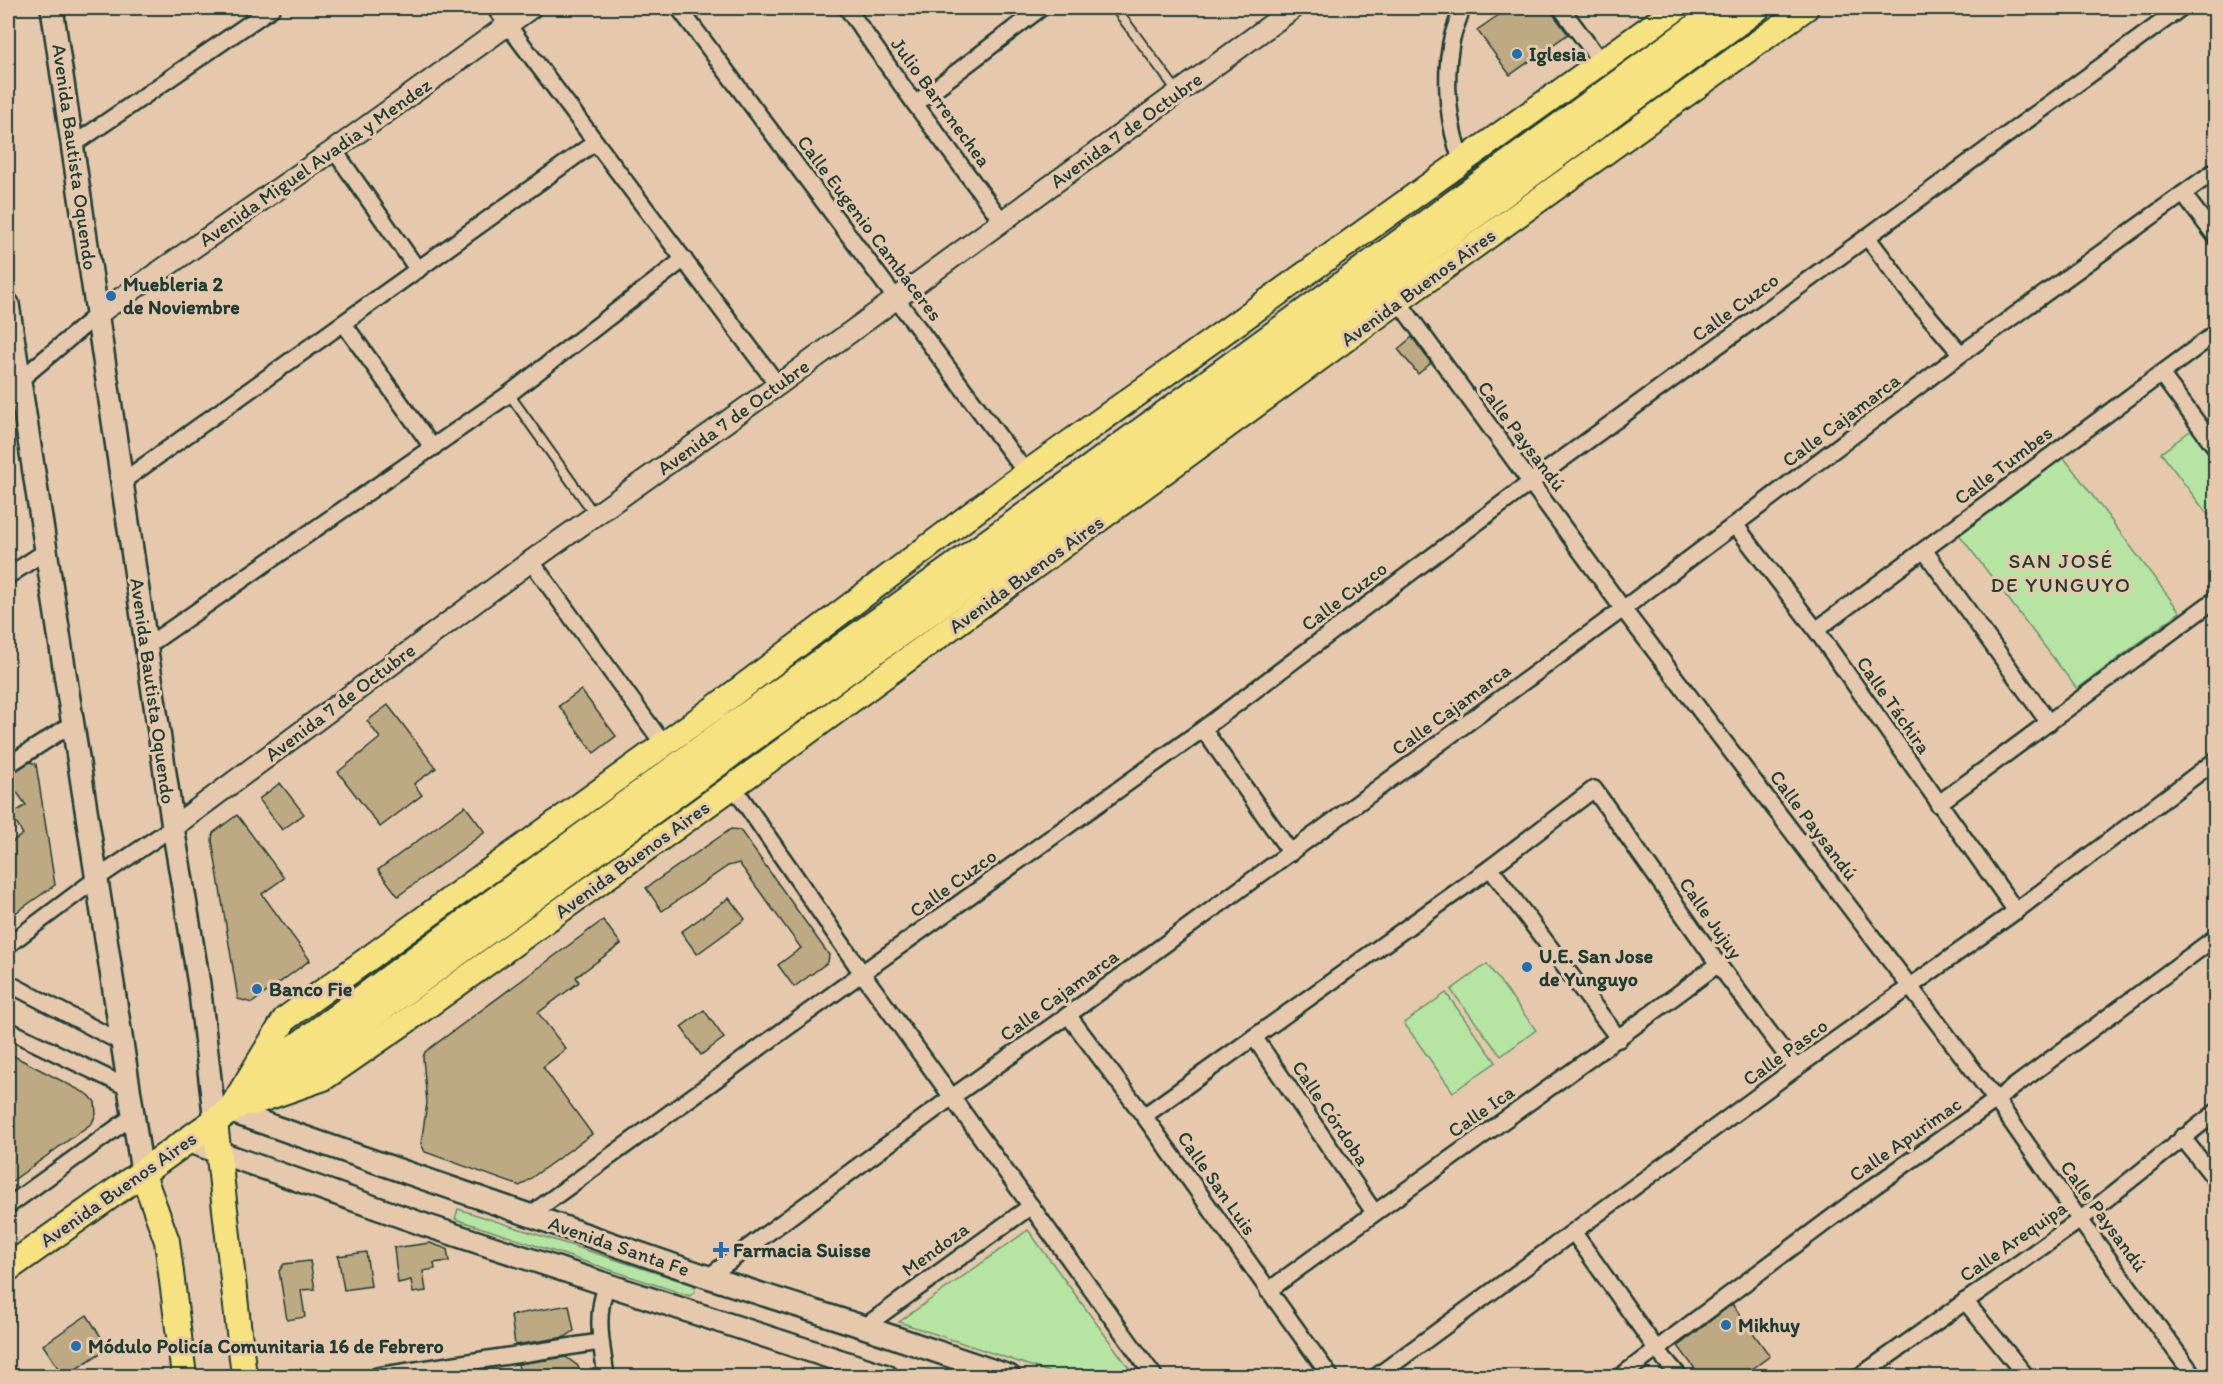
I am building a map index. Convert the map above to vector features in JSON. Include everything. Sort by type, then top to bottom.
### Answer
[{"type":"highway","name":"Avenida Buenos Aires","points":[[222,1116],[295,1048],[374,989],[732,726],[1038,507],[1722,8]]},
{"type":"highway","name":"Avenida Buenos Aires","points":[[8,1268],[222,1116],[309,1061],[747,742],[1052,525],[1757,8]]},
{"type":"main road","name":"Avenida Bautista Oquendo","points":[[52,8],[173,826],[222,1116],[218,1151],[244,1377]]},
{"type":"main road","name":"Avenida Buenos Aires","points":[[222,1116],[285,1019],[664,745],[1027,474],[1677,8]]},
{"type":"main road","name":"Avenida Buenos Aires","points":[[222,1116],[324,1078],[405,1022],[1398,301],[1806,8]]},
{"type":"main road","points":[[8,304],[14,386],[46,551],[142,1172],[167,1242],[184,1377]]},
{"type":"main road","name":"Avenida Santa Fe","points":[[222,1116],[531,1214],[708,1277],[1009,1377]]},
{"type":"main road","name":"Avenida Santa Fe","points":[[187,1141],[425,1225],[887,1377]]},
{"type":"street","points":[[73,145],[272,8]]},
{"type":"street","points":[[495,8],[594,143],[778,385]]},
{"type":"street","name":"Avenida Miguel Avadia y Mendez","points":[[98,314],[334,150],[531,8]]},
{"type":"street","name":"Calle Eugenio Cambaceres","points":[[680,8],[1027,474]]},
{"type":"street","name":"Julio Barrenechea","points":[[847,8],[1002,221]]},
{"type":"street","name":"Avenida 7 de Octubre","points":[[173,826],[531,561],[778,385],[1294,8]]},
{"type":"street","points":[[1462,8],[1451,43],[1449,83],[1449,114],[1455,144],[1462,162]]},
{"type":"street","points":[[1560,8],[1601,62]]},
{"type":"street","name":"Calle Cuzco","points":[[531,1214],[1203,729],[1531,482],[2181,8]]},
{"type":"street","points":[[915,104],[1037,9]]},
{"type":"street","points":[[123,481],[594,143]]},
{"type":"street","points":[[334,150],[418,270]]},
{"type":"street","name":"Calle Cajamarca","points":[[708,1277],[952,1097],[1291,853],[1736,526],[1961,354],[2216,170]]},
{"type":"street","points":[[2183,194],[2216,237]]},
{"type":"street","points":[[1868,237],[1914,299],[1961,354]]},
{"type":"street","points":[[147,646],[509,394],[684,259]]},
{"type":"street","name":"Calle Paysandú","points":[[1398,301],[1446,370],[1623,609],[1996,1100],[2194,1377]]},
{"type":"street","points":[[14,386],[98,314]]},
{"type":"street","points":[[344,324],[433,448]]},
{"type":"street","name":"Calle Tumbes","points":[[1816,630],[2216,333]]},
{"type":"street","points":[[2161,374],[2216,448]]},
{"type":"street","name":"Calle Táchira","points":[[1736,526],[1816,630],[2016,911]]},
{"type":"street","points":[[1924,550],[2049,723]]},
{"type":"street","points":[[8,576],[46,551]]},
{"type":"street","points":[[531,561],[664,745]]},
{"type":"street","points":[[1938,804],[2216,599]]},
{"type":"street","points":[[8,765],[72,724]]},
{"type":"street","points":[[1203,729],[1291,853]]},
{"type":"street","name":"Calle Pasco","points":[[1377,1377],[1796,1068],[2016,911],[2216,760]]},
{"type":"street","points":[[733,786],[862,973],[1154,1377]]},
{"type":"street","name":"Calle Jujuy","points":[[1490,868],[1594,789],[1718,964],[1796,1068]]},
{"type":"street","points":[[8,945],[96,879],[173,826]]},
{"type":"street","points":[[1144,1116],[1490,868],[1619,1040]]},
{"type":"street","name":"Calle Apurimac","points":[[1621,1377],[1866,1192],[1996,1100],[2216,937]]},
{"type":"street","name":"Calle Ica","points":[[1268,1291],[1374,1212],[1619,1040],[1718,964]]},
{"type":"street","points":[[8,983],[122,1043]]},
{"type":"street","name":"Calle San Luis","points":[[1068,1015],[1144,1116],[1330,1377]]},
{"type":"street","points":[[8,1030],[129,1088]]},
{"type":"street","name":"Calle Córdoba","points":[[1254,1037],[1374,1212]]},
{"type":"street","name":"Calle Arequipa","points":[[1860,1377],[2080,1220],[2216,1112]]},
{"type":"street","points":[[8,1206],[133,1116]]},
{"type":"street","points":[[2182,1137],[2216,1180]]},
{"type":"street","name":"Mendoza","points":[[864,1327],[1031,1206]]},
{"type":"street","points":[[1574,1233],[1657,1350],[1679,1377]]},
{"type":"street","points":[[607,1285],[601,1299],[600,1342],[608,1375]]},
{"type":"street","points":[[1965,1301],[2026,1377]]},
{"type":"street","points":[[377,1377],[600,1342]]},
{"type":"lane","points":[[1115,8],[1178,92]]},
{"type":"lane","points":[[509,394],[596,516]]},
{"type":"green space","points":[[2198,425],[2215,448],[2215,510],[2208,515],[2161,453]]},
{"type":"green space","points":[[2062,455],[2180,612],[2077,689],[1958,533]]},
{"type":"green space","points":[[1487,964],[1536,1030],[1501,1056],[1451,990]]},
{"type":"green space","points":[[1446,993],[1496,1062],[1453,1092],[1404,1023]]},
{"type":"green space","points":[[458,1209],[694,1285],[695,1291],[690,1296],[455,1219]]},
{"type":"green space","points":[[1028,1230],[1135,1376],[1061,1376],[899,1322]]},
{"type":"building","name":"Iglesia","points":[[1509,8],[1551,8],[1568,34],[1510,75],[1477,30]]},
{"type":"building","points":[[1412,337],[1431,363],[1418,374],[1398,349]]},
{"type":"building","points":[[581,690],[616,736],[594,753],[559,706]]},
{"type":"building","points":[[388,705],[436,768],[414,784],[422,795],[380,827],[338,772],[380,738],[367,721]]},
{"type":"building","points":[[30,762],[36,764],[55,885],[8,918],[8,845],[23,834],[11,815],[26,805],[8,780],[8,775]]},
{"type":"building","points":[[280,783],[304,814],[282,830],[259,799]]},
{"type":"building","points":[[465,806],[485,832],[398,896],[378,870]]},
{"type":"building","points":[[237,815],[284,878],[262,894],[310,960],[252,1003],[238,999],[212,840],[213,833]]},
{"type":"building","points":[[731,829],[740,830],[829,955],[828,962],[794,987],[778,965],[801,948],[739,863],[728,866],[662,911],[646,888]]},
{"type":"building","points":[[729,898],[745,919],[697,954],[681,932]]},
{"type":"building","points":[[603,920],[621,944],[576,977],[579,982],[538,1013],[566,1049],[543,1067],[592,1134],[520,1186],[425,1152],[421,1144],[427,1103],[423,1057],[425,1052]]},
{"type":"building","points":[[704,1010],[724,1038],[701,1055],[681,1027]]},
{"type":"building","points":[[8,1053],[89,1095],[95,1102],[96,1114],[92,1123],[8,1184]]},
{"type":"building","points":[[430,1243],[447,1249],[449,1261],[434,1263],[435,1269],[423,1271],[426,1291],[413,1293],[411,1280],[398,1283],[394,1248]]},
{"type":"building","points":[[366,1252],[371,1286],[344,1290],[338,1256]]},
{"type":"building","points":[[310,1261],[315,1289],[301,1290],[305,1317],[287,1320],[279,1271],[284,1264]]},
{"type":"building","name":"Mikhuy","points":[[1732,1304],[1770,1356],[1741,1377],[1701,1377],[1678,1346]]},
{"type":"building","points":[[569,1305],[574,1331],[565,1337],[515,1345],[511,1315]]},
{"type":"building","name":"Módulo Policía Comunitaria 16 de Febrero","points":[[87,1315],[108,1348],[64,1377],[43,1345]]},
{"type":"building","points":[[566,1357],[578,1366],[580,1377],[520,1377],[518,1364]]},
{"type":"place","name":"Iglesia","points":[[1517,54]]},
{"type":"place","name":"Muebleria 2 de Noviembre","points":[[111,296]]},
{"type":"place","name":"U.E. San Jose de Yunguyo","points":[[1527,967]]},
{"type":"place","name":"Banco Fie","points":[[257,989]]},
{"type":"place","name":"Farmacia Suisse","points":[[721,1250]]},
{"type":"place","name":"Mikhuy","points":[[1726,1325]]},
{"type":"place","name":"Módulo Policía Comunitaria 16 de Febrero","points":[[76,1346]]},
{"type":"district","name":"SAN JOSÉ DE YUNGUYO","points":[[2061,572]]}]
